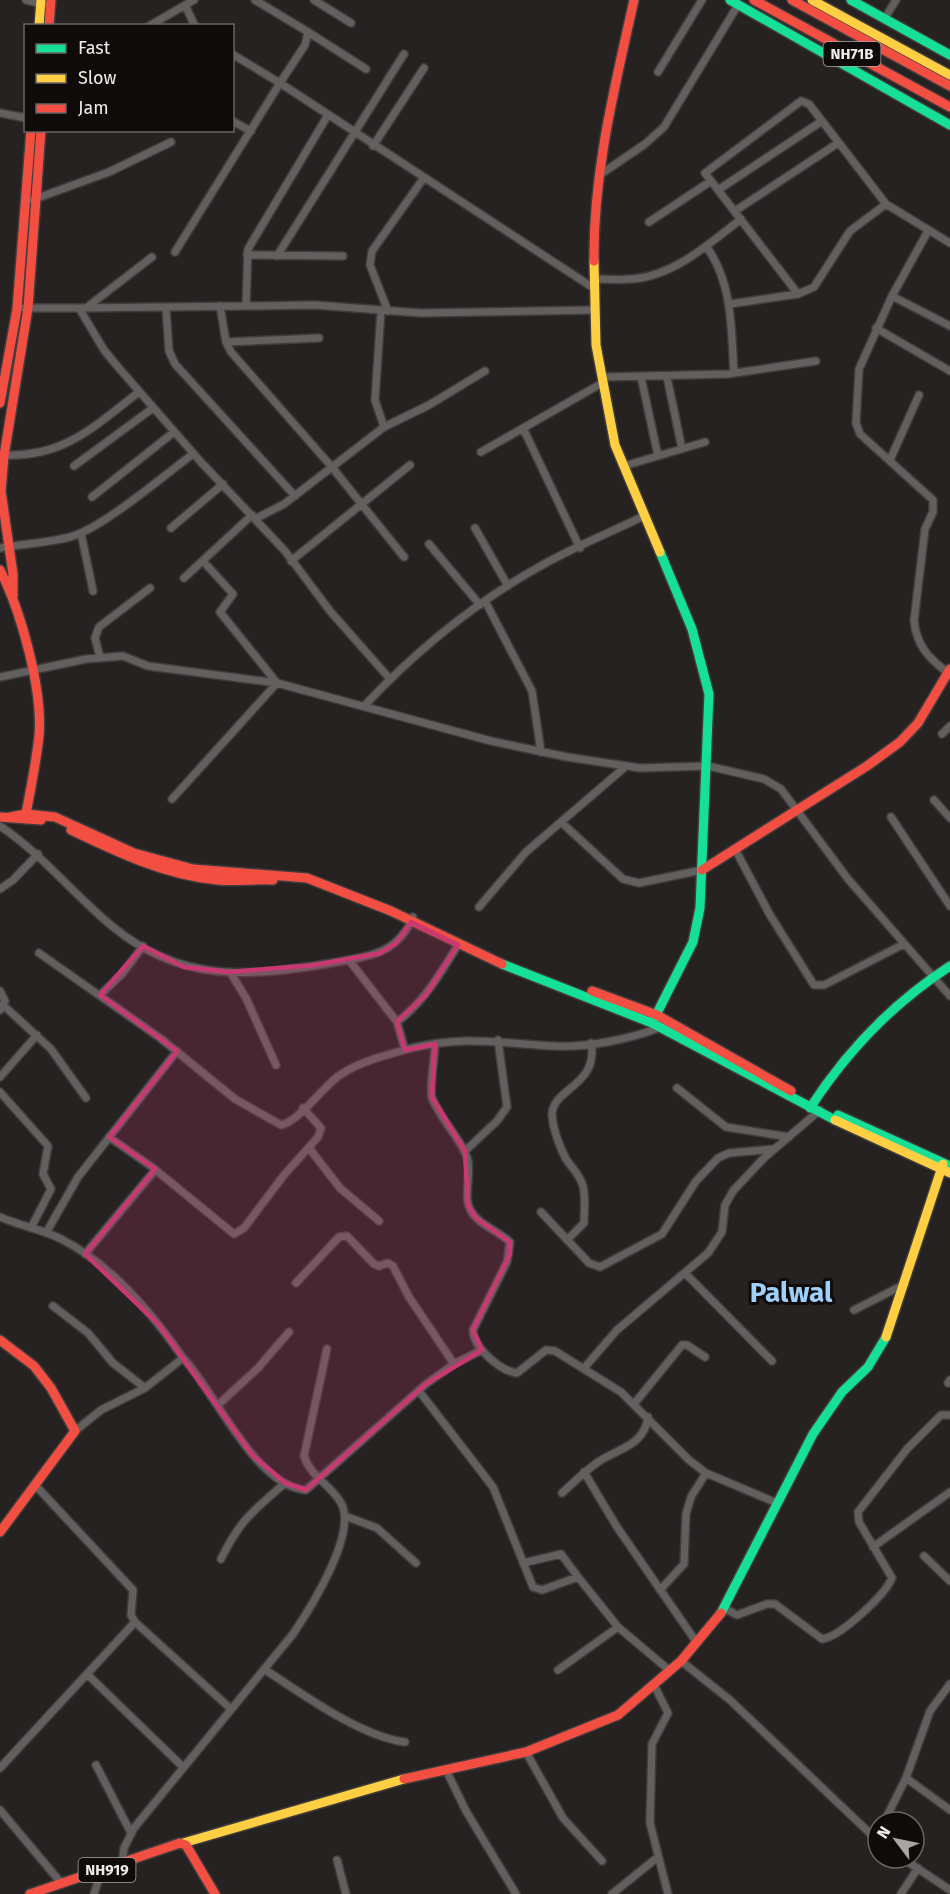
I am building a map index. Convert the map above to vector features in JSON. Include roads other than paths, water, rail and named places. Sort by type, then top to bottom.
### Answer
[{"type":"main road","points":[[634,0],[605,128],[594,236],[597,345],[615,446],[692,629],[709,694],[708,766],[700,908],[693,942],[659,1022]]},
{"type":"main road","name":"NH71B","points":[[754,0],[950,107]]},
{"type":"main road","points":[[767,0],[950,99]]},
{"type":"main road","points":[[792,0],[950,86]]},
{"type":"main road","points":[[812,0],[950,75]]},
{"type":"main road","points":[[851,0],[950,55]]},
{"type":"main road","points":[[39,24],[40,2]]},
{"type":"main road","points":[[734,2],[950,125]]},
{"type":"main road","points":[[49,24],[51,3]]},
{"type":"main road","points":[[0,403],[17,309],[31,132]]},
{"type":"main road","points":[[26,817],[39,734],[32,669],[13,596],[4,547],[1,491],[2,455],[28,308],[42,132]]},
{"type":"main road","points":[[0,570],[13,596]]},
{"type":"main road","points":[[702,870],[900,742],[918,723],[949,671]]},
{"type":"main road","points":[[5,817],[55,817],[134,853],[193,869],[296,876],[317,882],[659,1022],[816,1108],[946,1169],[889,1333],[880,1350],[842,1392],[813,1434],[724,1608],[698,1643],[681,1661],[618,1715],[525,1752],[446,1770],[183,1843],[215,1894]]},
{"type":"main road","points":[[412,920],[458,945],[659,1022]]},
{"type":"main road","points":[[816,1108],[822,1086],[851,1052],[932,977],[950,966]]},
{"type":"main road","points":[[0,1340],[34,1366],[51,1388],[75,1431],[0,1532]]},
{"type":"main road","name":"NH919","points":[[30,1894],[183,1843]]},
{"type":"street","points":[[26,0],[51,3]]},
{"type":"street","points":[[152,24],[181,4],[194,0]]},
{"type":"street","points":[[255,0],[366,69]]},
{"type":"street","points":[[314,0],[351,23]]},
{"type":"street","points":[[658,72],[702,0]]},
{"type":"street","points":[[885,18],[896,0]]},
{"type":"street","points":[[601,174],[645,144],[664,127],[734,2]]},
{"type":"street","points":[[181,4],[194,24]]},
{"type":"street","points":[[175,252],[305,45],[308,32]]},
{"type":"street","points":[[277,256],[404,54]]},
{"type":"street","points":[[234,55],[280,83],[423,179],[595,284],[652,275],[676,265],[706,246],[741,219]]},
{"type":"street","points":[[373,146],[424,68]]},
{"type":"street","points":[[798,294],[705,173],[798,102],[806,101],[886,204],[950,243]]},
{"type":"street","points":[[0,113],[24,118]]},
{"type":"street","points":[[246,306],[247,255],[264,217],[328,115]]},
{"type":"street","points":[[718,190],[822,121]]},
{"type":"street","points":[[234,122],[251,131]]},
{"type":"street","points":[[26,201],[109,172],[171,142]]},
{"type":"street","points":[[735,212],[838,142]]},
{"type":"street","points":[[384,427],[375,400],[384,311],[370,265],[372,251],[423,179]]},
{"type":"street","points":[[649,222],[711,181]]},
{"type":"street","points":[[730,304],[807,291],[820,281],[850,231],[886,204]]},
{"type":"street","points":[[928,231],[892,296],[859,369],[856,423],[860,434],[933,501],[933,512],[925,529],[914,621],[925,654],[949,671]]},
{"type":"street","points":[[706,246],[721,272],[730,304],[734,373]]},
{"type":"street","points":[[247,255],[343,256]]},
{"type":"street","points":[[83,308],[152,257]]},
{"type":"street","points":[[892,296],[950,326]]},
{"type":"street","points":[[220,306],[226,342],[244,369],[332,466],[404,557]]},
{"type":"street","points":[[17,309],[315,306],[384,311],[493,314],[595,310]]},
{"type":"street","points":[[83,308],[104,350],[193,454],[253,517],[330,611],[390,679]]},
{"type":"street","points":[[166,308],[169,351],[175,364],[295,496]]},
{"type":"street","points":[[876,328],[950,371]]},
{"type":"street","points":[[226,342],[319,338]]},
{"type":"street","points":[[481,452],[603,380],[734,373],[816,360]]},
{"type":"street","points":[[184,578],[253,517],[295,496],[384,427],[429,405],[485,371]]},
{"type":"street","points":[[641,377],[658,456]]},
{"type":"street","points":[[667,377],[682,449]]},
{"type":"street","points":[[2,455],[56,450],[86,433],[140,392]]},
{"type":"street","points":[[890,460],[919,395]]},
{"type":"street","points":[[74,466],[153,408]]},
{"type":"street","points":[[523,428],[580,548]]},
{"type":"street","points":[[92,497],[174,432]]},
{"type":"street","points":[[624,466],[705,442]]},
{"type":"street","points":[[4,547],[56,540],[81,533],[106,519],[193,454]]},
{"type":"street","points":[[291,561],[410,465]]},
{"type":"street","points":[[171,528],[223,484]]},
{"type":"street","points":[[364,705],[390,679],[482,603],[507,586],[540,566],[644,516]]},
{"type":"street","points":[[475,528],[507,586]]},
{"type":"street","points":[[81,533],[93,591]]},
{"type":"street","points":[[429,544],[482,603],[532,692],[541,752]]},
{"type":"street","points":[[203,561],[233,594],[220,612],[277,683]]},
{"type":"street","points":[[100,657],[95,638],[99,627],[150,588]]},
{"type":"street","points":[[0,677],[100,657],[123,656],[148,666],[277,683],[364,705],[430,725],[541,752],[625,767],[708,766],[753,775],[772,783],[797,809],[848,879],[950,996]]},
{"type":"street","points":[[171,799],[277,683]]},
{"type":"street","points":[[942,734],[950,726]]},
{"type":"street","points":[[479,907],[526,852],[625,767]]},
{"type":"street","points":[[934,800],[950,818]]},
{"type":"street","points":[[891,817],[950,906]]},
{"type":"street","points":[[561,822],[623,879],[639,883],[702,870]]},
{"type":"street","points":[[0,826],[38,854],[111,926],[184,967],[230,972],[281,970],[349,960],[386,951],[396,943],[412,920]]},
{"type":"street","points":[[735,849],[770,915],[814,985],[824,986],[904,944]]},
{"type":"street","points":[[0,889],[13,880],[38,854]]},
{"type":"street","points":[[397,1022],[411,1012],[426,995],[458,945]]},
{"type":"street","points":[[100,995],[122,974],[143,946]]},
{"type":"street","points":[[39,953],[177,1051],[235,1099],[274,1123],[286,1124],[340,1075],[356,1065],[405,1050],[457,1040],[498,1040],[556,1046],[619,1040],[659,1022]]},
{"type":"street","points":[[349,960],[397,1022],[405,1050]]},
{"type":"street","points":[[230,972],[250,1006],[276,1065]]},
{"type":"street","points":[[0,991],[4,996],[2,1008],[37,1035],[58,1058],[86,1098]]},
{"type":"street","points":[[0,1077],[37,1035]]},
{"type":"street","points":[[465,1151],[497,1121],[507,1107],[498,1040]]},
{"type":"street","points":[[567,1240],[584,1223],[585,1195],[580,1177],[562,1149],[552,1115],[556,1103],[590,1068],[594,1057],[591,1043]]},
{"type":"street","points":[[435,1044],[435,1068],[430,1088],[432,1097],[450,1132],[465,1151],[470,1178],[470,1210],[476,1218],[503,1235],[510,1242],[511,1248],[507,1262],[473,1330],[474,1339],[482,1350],[512,1372],[519,1371],[546,1350],[555,1351],[585,1367],[634,1404],[689,1460],[706,1473],[777,1503]]},
{"type":"street","points":[[46,1233],[78,1177],[177,1051]]},
{"type":"street","points":[[677,1088],[726,1127],[789,1137]]},
{"type":"street","points":[[0,1092],[48,1146],[43,1174],[51,1189],[31,1228]]},
{"type":"street","points":[[109,1137],[155,1170],[234,1234],[244,1228],[284,1175],[309,1148],[321,1128],[303,1108]]},
{"type":"street","points":[[585,1367],[617,1329],[685,1273],[716,1243],[724,1223],[725,1205],[733,1191],[816,1108]]},
{"type":"street","points":[[309,1148],[340,1188],[379,1221]]},
{"type":"street","points":[[541,1212],[592,1265],[600,1267],[662,1234],[696,1181],[718,1158],[729,1153],[774,1149]]},
{"type":"street","points":[[85,1254],[155,1170]]},
{"type":"street","points":[[0,1217],[46,1233],[85,1254],[150,1314],[219,1404],[252,1455],[285,1483],[306,1490],[419,1391],[454,1364],[482,1350]]},
{"type":"street","points":[[296,1283],[339,1237],[347,1236],[374,1264],[379,1266],[388,1263],[393,1266],[409,1297],[454,1364]]},
{"type":"street","points":[[685,1273],[772,1361]]},
{"type":"street","points":[[854,1310],[905,1284]]},
{"type":"street","points":[[53,1306],[88,1333],[113,1363],[145,1388]]},
{"type":"street","points":[[219,1404],[258,1368],[290,1332]]},
{"type":"street","points":[[634,1404],[680,1347],[687,1345],[705,1357]]},
{"type":"street","points":[[122,1864],[124,1848],[131,1833],[314,1604],[339,1547],[345,1516],[341,1502],[305,1461],[304,1450],[327,1349]]},
{"type":"street","points":[[75,1431],[101,1410],[145,1388],[183,1358]]},
{"type":"street","points":[[419,1391],[493,1487],[530,1583],[538,1590],[578,1577]]},
{"type":"street","points":[[724,1608],[737,1615],[767,1604],[775,1605],[817,1637],[825,1639],[850,1624],[890,1582],[890,1574],[859,1522],[860,1508],[906,1449],[941,1415],[950,1415]]},
{"type":"street","points":[[562,1493],[584,1472],[635,1442],[646,1427],[648,1417]]},
{"type":"street","points":[[584,1472],[617,1527],[698,1643]]},
{"type":"street","points":[[660,1590],[684,1563],[686,1514],[696,1487],[706,1473]]},
{"type":"street","points":[[221,1559],[235,1530],[245,1518],[285,1483]]},
{"type":"street","points":[[36,1486],[133,1590],[131,1615],[135,1622],[231,1709]]},
{"type":"street","points":[[873,1547],[950,1492]]},
{"type":"street","points":[[345,1516],[376,1528],[416,1563]]},
{"type":"street","points":[[523,1563],[561,1554],[618,1627],[669,1670]]},
{"type":"street","points":[[924,1556],[950,1581]]},
{"type":"street","points":[[943,1574],[950,1568]]},
{"type":"street","points":[[0,1768],[135,1622]]},
{"type":"street","points":[[558,1670],[618,1627]]},
{"type":"street","points":[[681,1661],[730,1700],[866,1830]]},
{"type":"street","points":[[264,1669],[325,1709],[383,1737],[405,1742]]},
{"type":"street","points":[[87,1674],[183,1767]]},
{"type":"street","points":[[890,1810],[906,1778],[930,1711],[950,1684]]},
{"type":"street","points":[[654,1685],[668,1710],[652,1744],[650,1823],[668,1894]]},
{"type":"street","points":[[525,1752],[563,1818],[602,1861]]},
{"type":"street","points":[[96,1765],[131,1833]]},
{"type":"street","points":[[446,1770],[466,1812],[516,1894]]},
{"type":"street","points":[[906,1778],[950,1810]]},
{"type":"street","points":[[0,1810],[62,1884]]},
{"type":"street","points":[[612,1894],[657,1857]]},
{"type":"street","points":[[337,1860],[346,1894]]},
{"type":"street","points":[[901,1894],[917,1870]]},
{"type":"street","points":[[921,1870],[950,1890]]},
{"type":"street","points":[[94,1894],[101,1872]]},
{"type":"district","name":"Palwal","points":[[791,1292]]}]
